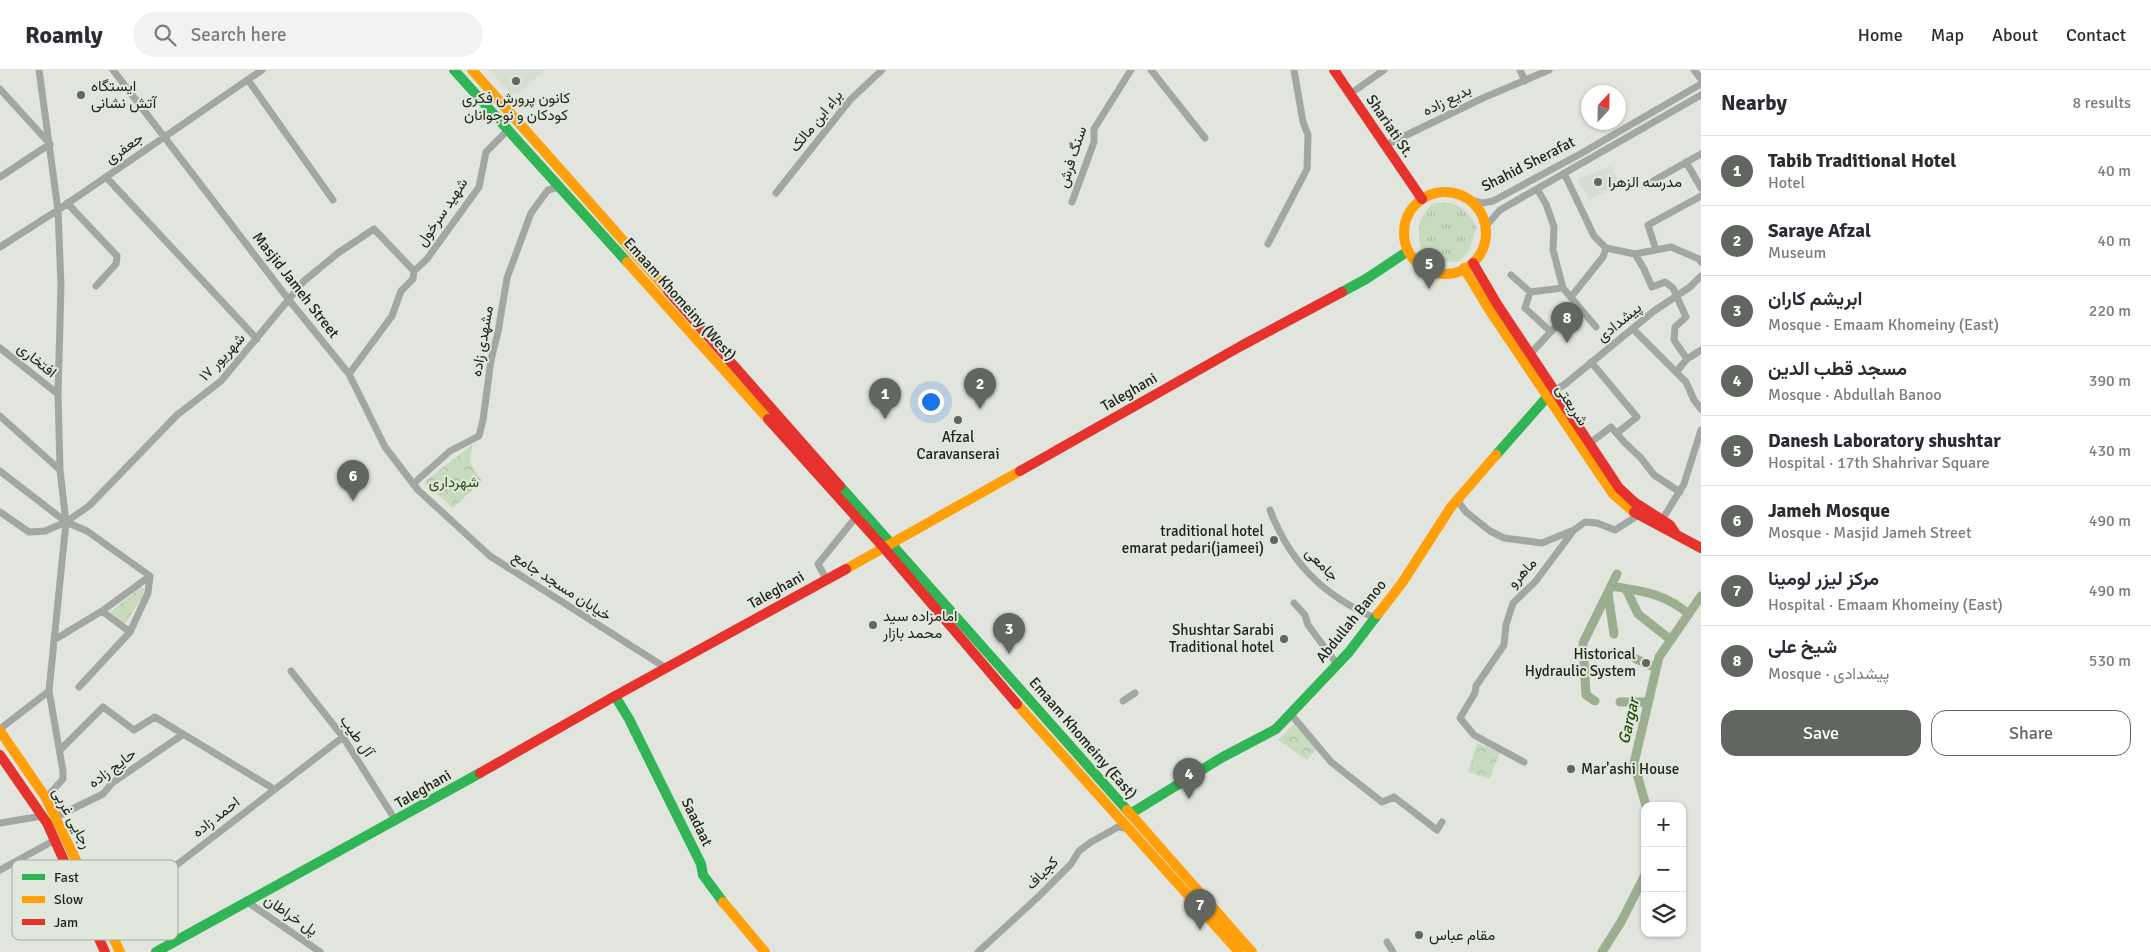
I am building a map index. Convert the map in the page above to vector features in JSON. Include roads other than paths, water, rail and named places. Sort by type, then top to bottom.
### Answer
[{"type":"main road","name":"Emaam Khomeiny (West)","points":[[454,70],[856,518],[887,546]]},
{"type":"main road","name":"Emaam Khomeiny (West)","points":[[472,70],[887,546]]},
{"type":"main road","name":"Shariati St.","points":[[1334,70],[1422,199]]},
{"type":"main road","points":[[559,187],[568,178]]},
{"type":"main road","points":[[1433,193],[1459,194],[1470,200],[1480,212],[1486,226],[1485,241],[1480,255],[1469,266],[1457,272],[1443,274],[1429,270],[1417,263],[1408,251],[1404,228],[1407,217],[1413,207],[1433,193]]},
{"type":"main road","name":"Taleghani","points":[[178,940],[396,821],[615,696],[887,546],[1248,342],[1366,279],[1408,251]]},
{"type":"main road","name":"شریعتی","points":[[1469,266],[1531,353],[1552,393],[1613,494],[1637,516],[1701,548]]},
{"type":"main road","name":"شریعتی","points":[[1469,266],[1490,311],[1590,443],[1620,488],[1634,502],[1670,525],[1676,534]]},
{"type":"main road","name":"Abdullah Banoo","points":[[1126,816],[1221,758],[1276,729],[1337,664],[1376,618],[1402,583],[1457,500],[1552,393]]},
{"type":"main road","name":"Emaam Khomeiny (East)","points":[[887,546],[992,676],[1126,816],[1252,952]]},
{"type":"main road","name":"Saadaat","points":[[615,696],[629,719],[701,864],[703,875],[731,913],[764,952]]},
{"type":"main road","name":"رجایی غربی","points":[[0,730],[46,798],[76,860]]},
{"type":"main road","name":"رجایی غربی","points":[[0,755],[42,816],[64,860]]},
{"type":"main road","name":"Emaam Khomeiny (East)","points":[[1126,816],[1131,829],[1239,952]]},
{"type":"main road","name":"رجایی غربی","points":[[101,940],[106,952]]},
{"type":"main road","name":"رجایی غربی","points":[[114,940],[120,952]]},
{"type":"main road","name":"Taleghani","points":[[156,952],[177,940]]},
{"type":"street","points":[[39,70],[58,210],[61,286],[58,394],[60,470],[66,522],[49,690],[60,750],[63,779],[46,798]]},
{"type":"street","name":"Masjid Jameh Street","points":[[113,70],[289,300],[349,374],[385,447],[413,484],[451,518]]},
{"type":"street","name":"جعفری","points":[[0,247],[58,210],[262,70]]},
{"type":"street","name":"براء ابن مالک","points":[[776,193],[850,100],[882,70]]},
{"type":"street","name":"سنگ فرش","points":[[1072,202],[1094,142],[1094,129],[1131,70]]},
{"type":"street","points":[[1151,70],[1205,138]]},
{"type":"street","points":[[1268,244],[1307,169],[1308,135],[1303,122],[1294,70]]},
{"type":"street","points":[[1350,94],[1384,70]]},
{"type":"street","points":[[1520,70],[1524,81]]},
{"type":"street","name":"بدیع زاده","points":[[1386,146],[1549,70]]},
{"type":"street","points":[[1694,70],[1701,79]]},
{"type":"street","points":[[248,80],[333,200]]},
{"type":"street","name":"Shahid Sherafat","points":[[1470,200],[1482,203],[1493,201],[1582,153],[1701,84]]},
{"type":"street","points":[[0,89],[50,144]]},
{"type":"street","name":"Shahid Sherafat","points":[[1486,226],[1491,218],[1500,210],[1701,95]]},
{"type":"street","name":"شهید سرخول","points":[[414,271],[427,259],[479,187],[486,152],[508,130]]},
{"type":"street","points":[[0,177],[50,144]]},
{"type":"street","points":[[1653,181],[1701,154]]},
{"type":"street","points":[[1686,162],[1701,188]]},
{"type":"street","points":[[1564,173],[1594,236],[1606,248],[1635,254],[1671,247],[1700,259]]},
{"type":"street","points":[[106,177],[257,339]]},
{"type":"street","name":"مشهدی زاده","points":[[413,484],[450,452],[479,436],[483,420],[490,360],[498,332],[507,278],[531,213],[548,190],[559,187]]},
{"type":"street","points":[[1537,190],[1546,204],[1554,227],[1553,250],[1562,288],[1596,327]]},
{"type":"street","points":[[1656,250],[1648,225],[1701,196]]},
{"type":"street","points":[[67,203],[117,256],[116,264],[96,286]]},
{"type":"street","name":"۱۷ شهریور","points":[[0,512],[29,532],[45,531],[66,522],[89,506],[177,415],[222,381],[304,281],[338,253],[374,229],[414,271]]},
{"type":"street","points":[[1571,297],[1603,258],[1606,248]]},
{"type":"street","points":[[1635,254],[1652,287],[1665,282],[1673,288],[1676,294],[1686,317],[1675,327],[1674,340],[1687,359]]},
{"type":"street","points":[[349,374],[392,316],[401,291],[413,279],[414,271]]},
{"type":"street","points":[[1511,275],[1530,292],[1562,288]]},
{"type":"street","name":"پیشدادی","points":[[1552,393],[1701,276]]},
{"type":"street","points":[[1530,292],[1525,308],[1551,332]]},
{"type":"street","points":[[1531,353],[1577,304]]},
{"type":"street","points":[[1633,328],[1677,371],[1686,382],[1694,400],[1701,409]]},
{"type":"street","name":"افتخاری","points":[[0,348],[58,394]]},
{"type":"street","points":[[1677,371],[1687,359],[1701,350]]},
{"type":"street","points":[[1591,362],[1637,417],[1617,433]]},
{"type":"street","points":[[1,419],[60,470]]},
{"type":"street","points":[[1590,443],[1611,426],[1654,475],[1680,492]]},
{"type":"street","points":[[1662,520],[1684,484],[1701,430]]},
{"type":"street","points":[[0,472],[66,522],[87,531],[150,576]]},
{"type":"street","points":[[1457,500],[1466,512],[1490,531],[1504,538],[1542,543],[1574,530],[1585,522],[1597,523],[1615,530],[1637,516]]},
{"type":"street","name":"جامعی","points":[[1270,510],[1277,529],[1292,554],[1319,584],[1352,608],[1376,618]]},
{"type":"street","name":"خیابان مسجد جامع","points":[[451,518],[490,556],[666,668]]},
{"type":"street","points":[[824,575],[818,564],[856,518]]},
{"type":"street","name":"ماهرو","points":[[1524,762],[1474,735],[1460,718],[1475,693],[1476,686],[1504,645],[1506,625],[1513,604],[1535,582],[1574,530]]},
{"type":"street","points":[[54,640],[102,611],[150,576]]},
{"type":"street","points":[[79,687],[130,632],[148,593],[150,576]]},
{"type":"street","points":[[1294,603],[1305,615],[1308,625],[1337,664]]},
{"type":"street","points":[[102,611],[130,632]]},
{"type":"street","name":"آل طیب","points":[[290,671],[343,737],[396,821]]},
{"type":"street","points":[[0,730],[49,690]]},
{"type":"street","points":[[1123,701],[1135,693]]},
{"type":"street","points":[[60,750],[103,707],[134,730],[155,717],[274,790]]},
{"type":"street","points":[[1290,713],[1331,762],[1382,802],[1394,797],[1437,830],[1442,822]]},
{"type":"street","name":"حایج زاده","points":[[56,817],[103,794],[112,783],[182,734]]},
{"type":"street","name":"احمد زاده","points":[[178,864],[343,737]]},
{"type":"street","points":[[0,823],[42,816]]},
{"type":"street","name":"کجباف","points":[[978,952],[1071,864],[1079,850],[1118,827],[1131,829]]},
{"type":"street","points":[[18,860],[55,840]]},
{"type":"street","points":[[0,870],[12,863]]},
{"type":"street","name":"پل خراطان","points":[[246,901],[320,952]]},
{"type":"street","points":[[1387,942],[1393,952]]},
{"type":"waterway","points":[[1595,701],[1586,695],[1583,643],[1617,574]]},
{"type":"waterway","points":[[1611,586],[1662,597],[1689,614]]},
{"type":"waterway","points":[[1626,589],[1638,614],[1671,640]]},
{"type":"waterway","points":[[1608,593],[1614,634]]},
{"type":"waterway","name":"Gargar","points":[[1645,802],[1634,763],[1659,657],[1701,596]]},
{"type":"waterway","points":[[1636,659],[1656,668]]},
{"type":"waterway","points":[[1620,702],[1648,702]]},
{"type":"waterway","name":"Gargar","points":[[1602,952],[1621,922],[1641,883]]},
{"type":"place","name":"کانون پرورش فکری کودکان و نوجوانان","points":[[516,81]]},
{"type":"place","name":"ایستگاه آتش نشانی","points":[[81,95]]},
{"type":"place","name":"مدرسه الزهرا","points":[[1598,182]]},
{"type":"place","name":"Danesh Laboratory shushtar","points":[[1429,289]]},
{"type":"place","name":"شیخ علی","points":[[1567,343]]},
{"type":"place","name":"Saraye Afzal","points":[[980,409]]},
{"type":"place","name":"Tabib Traditional Hotel","points":[[885,419]]},
{"type":"place","name":"Afzal Caravanserai","points":[[958,420]]},
{"type":"place","name":"Jameh Mosque","points":[[353,501]]},
{"type":"place","name":"traditional hotel emarat pedari(jameei)","points":[[1274,540]]},
{"type":"place","name":"امامزاده سید محمد بازار","points":[[873,625]]},
{"type":"place","name":"Shushtar Sarabi Traditional hotel","points":[[1284,639]]},
{"type":"place","name":"ابریشم کاران","points":[[1009,654]]},
{"type":"place","name":"Historical Hydraulic System","points":[[1646,663]]},
{"type":"place","name":"Mar'ashi House","points":[[1571,769]]},
{"type":"place","name":"مسجد قطب الدین","points":[[1189,799]]},
{"type":"place","name":"مرکز لیزر لومینا","points":[[1200,930]]},
{"type":"place","name":"مقام عباس","points":[[1419,935]]},
{"type":"park label","name":"شهرداری","points":[[454,482]]}]
